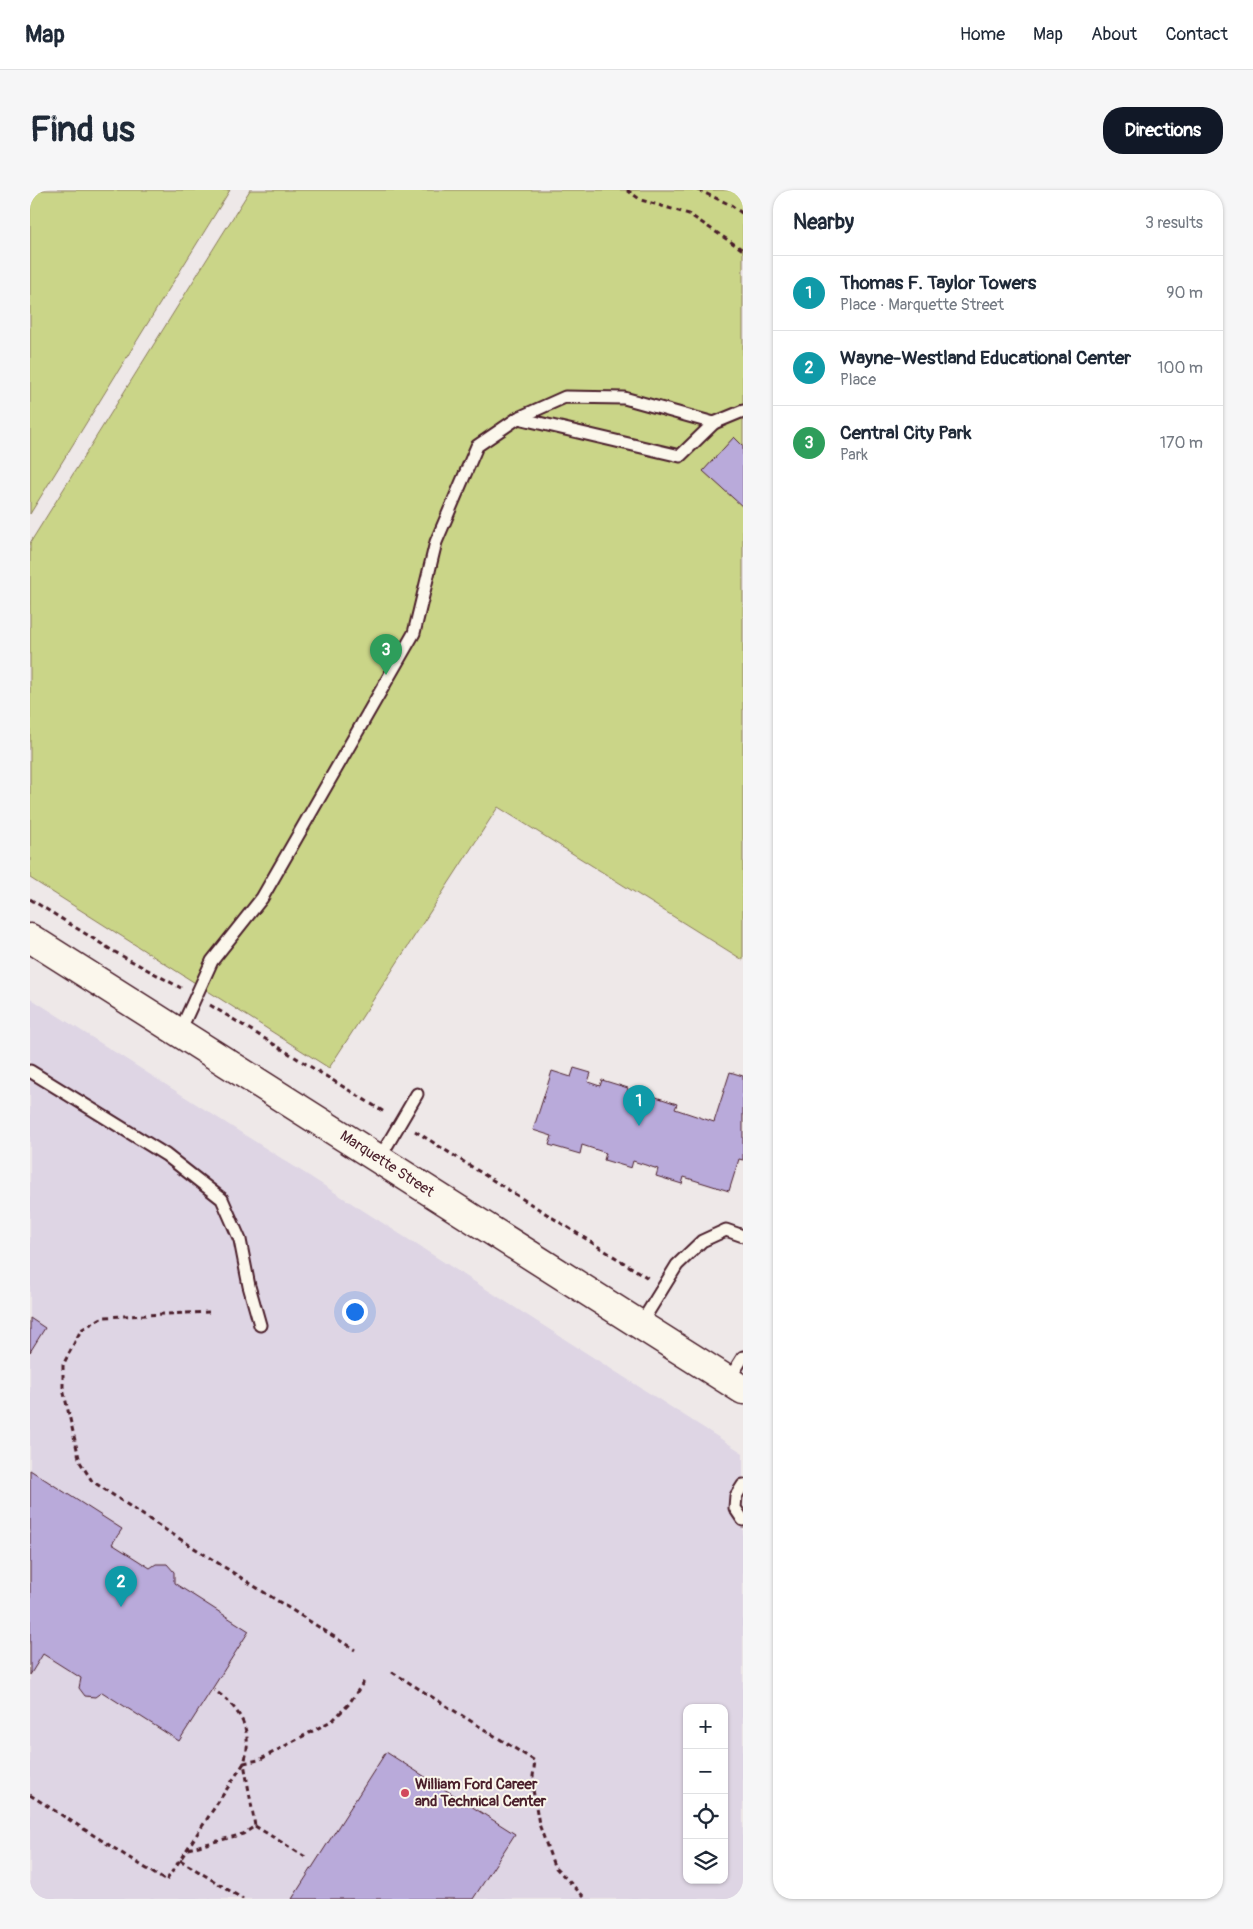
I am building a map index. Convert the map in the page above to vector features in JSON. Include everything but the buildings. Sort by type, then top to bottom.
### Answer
[{"type":"street","name":"Marquette Street","points":[[30,938],[180,1031],[736,1386]]},
{"type":"lane","points":[[180,1031],[212,961],[262,898],[303,823],[414,633],[436,542],[477,446],[518,418],[565,397],[624,398],[714,423]]},
{"type":"lane","points":[[518,418],[680,456],[714,423],[743,412]]},
{"type":"lane","points":[[30,1072],[166,1156],[222,1199],[240,1240],[249,1286],[260,1324]]},
{"type":"lane","points":[[379,1158],[416,1094]]},
{"type":"lane","points":[[640,1325],[677,1265],[702,1241],[726,1230],[743,1236]]},
{"type":"lane","points":[[736,1386],[743,1357]]},
{"type":"lane","points":[[743,1485],[736,1496],[735,1508],[743,1520]]},
{"type":"path","points":[[627,190],[641,200],[689,214],[743,250]]},
{"type":"path","points":[[698,190],[731,205],[743,214]]},
{"type":"path","points":[[30,899],[113,951],[196,996],[401,1122],[650,1279]]},
{"type":"path","points":[[209,1312],[102,1317],[81,1330],[63,1365],[63,1389],[80,1462],[92,1481],[355,1650]]},
{"type":"path","points":[[392,1672],[535,1761],[532,1784],[539,1824],[554,1866],[586,1899]]},
{"type":"path","points":[[244,1763],[259,1760],[333,1720],[348,1705],[364,1680]]},
{"type":"path","points":[[30,1795],[166,1881],[244,1763],[248,1750],[242,1719],[231,1702],[214,1690]]},
{"type":"path","points":[[244,1763],[255,1826],[307,1858]]},
{"type":"path","points":[[187,1849],[243,1834],[255,1826]]},
{"type":"path","points":[[180,1860],[243,1899]]},
{"type":"shaded area","points":[[30,998],[743,1453],[743,1899],[30,1899]]},
{"type":"green space","points":[[30,190],[230,190],[30,514]]},
{"type":"green space","points":[[250,190],[743,190],[743,960],[498,807],[329,1068],[30,878],[30,543]]},
{"type":"place","name":"Central City Park","points":[[386,675]]},
{"type":"place","name":"Thomas F. Taylor Towers","points":[[639,1126]]},
{"type":"place","name":"Wayne-Westland Educational Center","points":[[121,1607]]},
{"type":"place","name":"William Ford Career and Technical Center","points":[[405,1793]]}]
